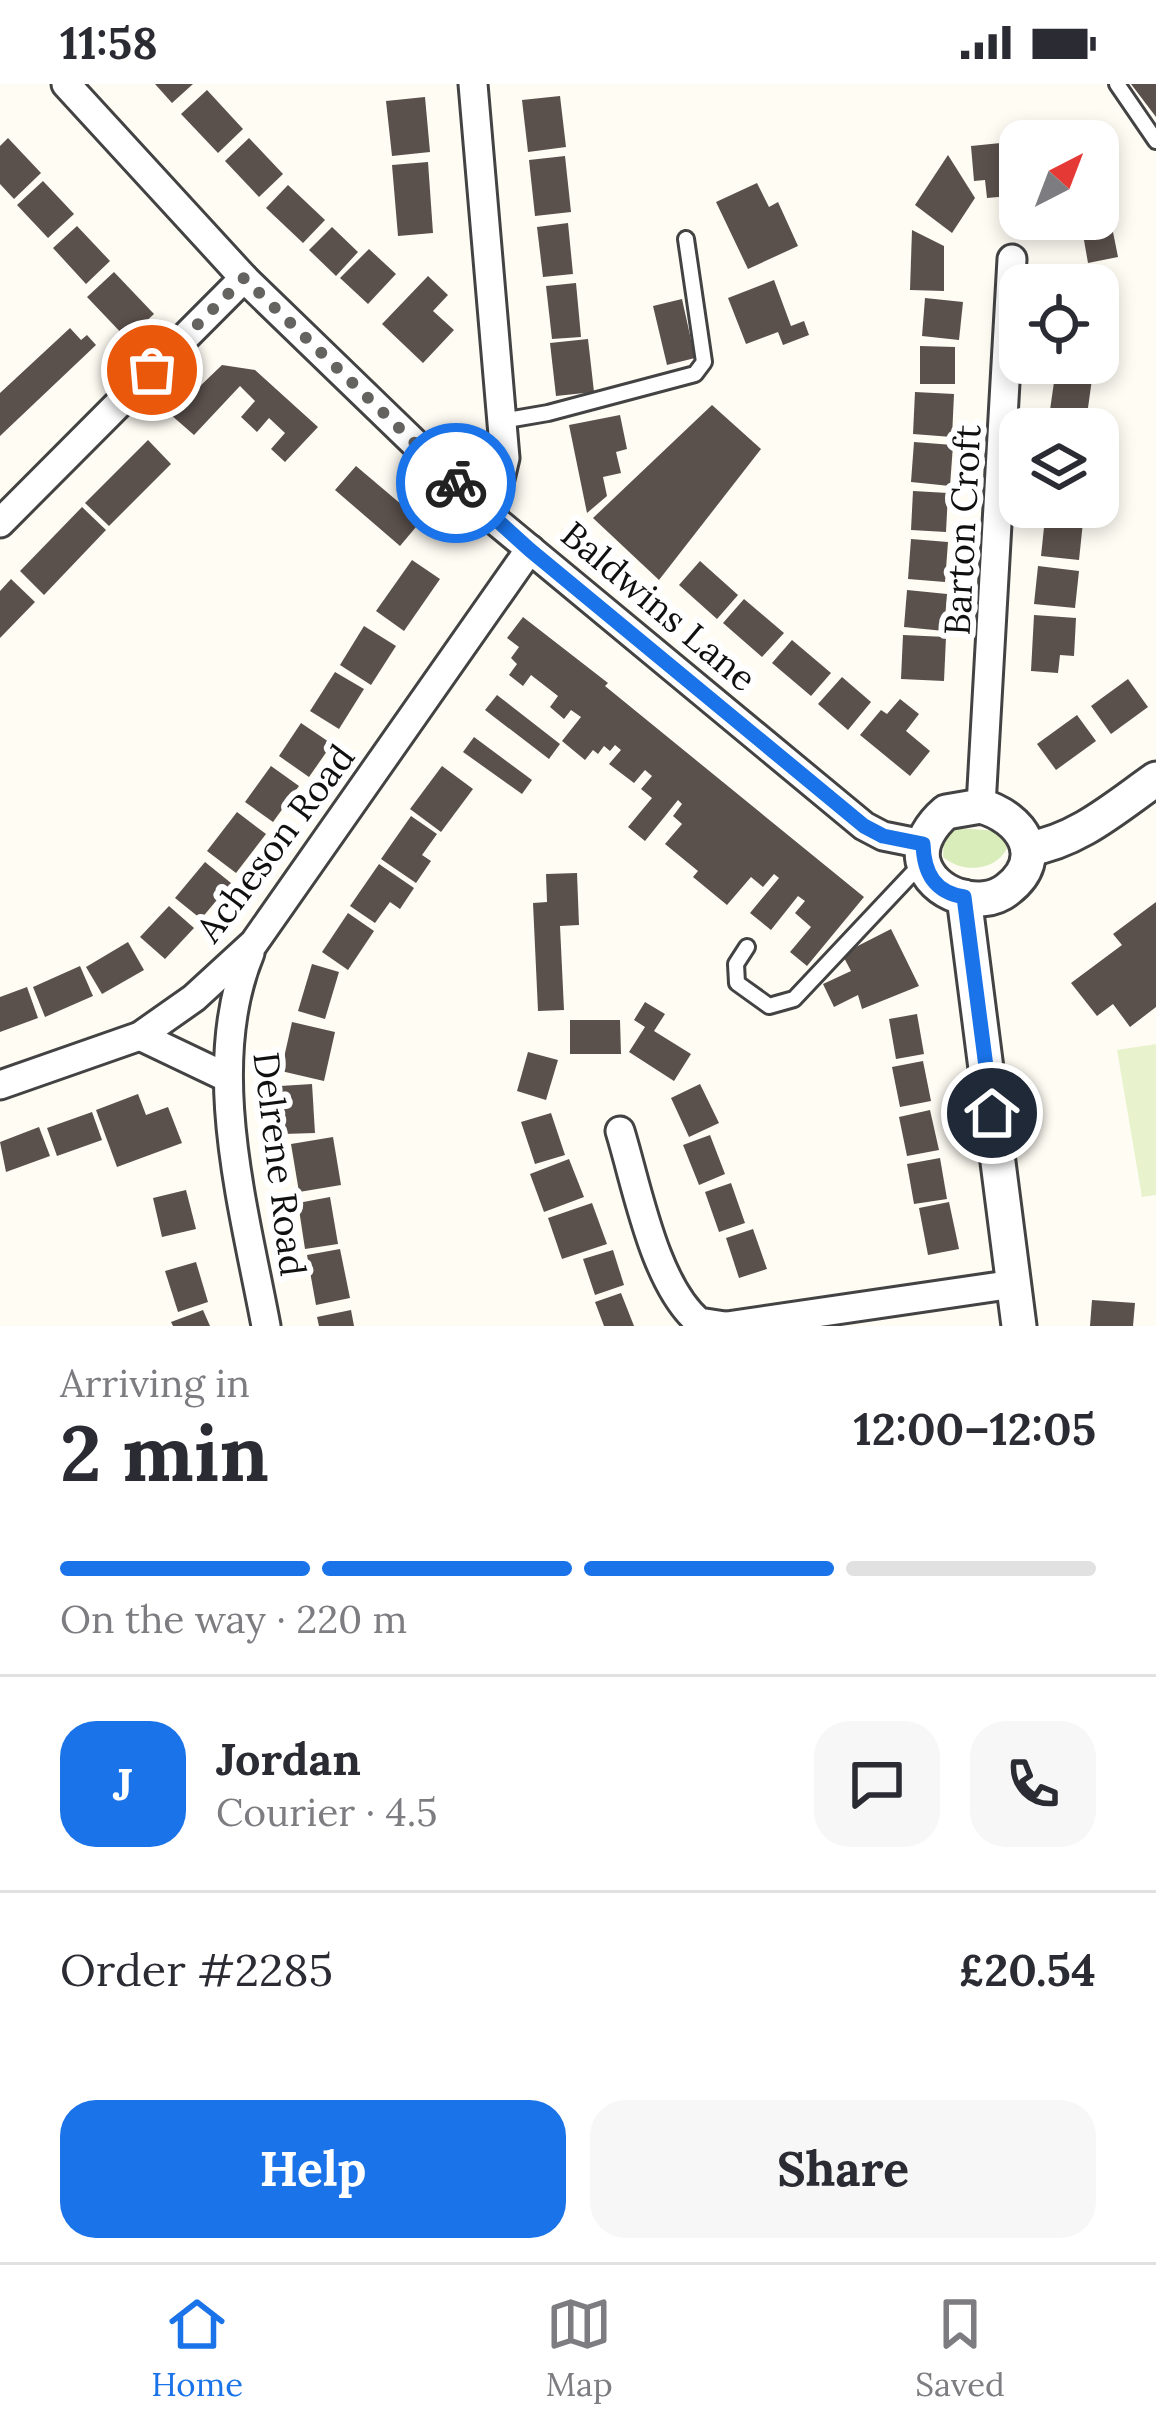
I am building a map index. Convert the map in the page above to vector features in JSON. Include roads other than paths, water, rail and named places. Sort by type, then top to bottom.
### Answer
[{"type":"street","name":"Baldwins Lane","points":[[66,84],[244,278],[491,517],[864,826],[923,853]]},
{"type":"street","points":[[473,84],[505,458],[491,517]]},
{"type":"street","name":"Barton Croft","points":[[981,806],[1012,259]]},
{"type":"street","points":[[0,523],[244,278]]},
{"type":"street","name":"Acheson Road","points":[[0,1085],[140,1036],[194,998],[254,943],[530,550]]},
{"type":"street","points":[[1028,849],[1054,845],[1088,827],[1156,779]]},
{"type":"street","points":[[981,806],[1003,812],[1016,823],[1028,849],[1023,871],[995,896],[945,894],[933,883],[923,853],[946,812],[981,806]]},
{"type":"street","points":[[964,897],[1019,1326]]},
{"type":"street","name":"Delrene Road","points":[[254,943],[235,989],[226,1077],[266,1326]]},
{"type":"street","points":[[140,1036],[226,1077]]},
{"type":"street","points":[[620,1131],[660,1260],[699,1322],[726,1326],[1014,1284]]},
{"type":"lane","points":[[1117,84],[1156,141]]},
{"type":"lane","points":[[502,421],[695,374],[704,362],[686,239]]},
{"type":"lane","points":[[748,947],[736,964],[737,983],[754,1000],[769,1006],[794,999],[923,853]]}]
